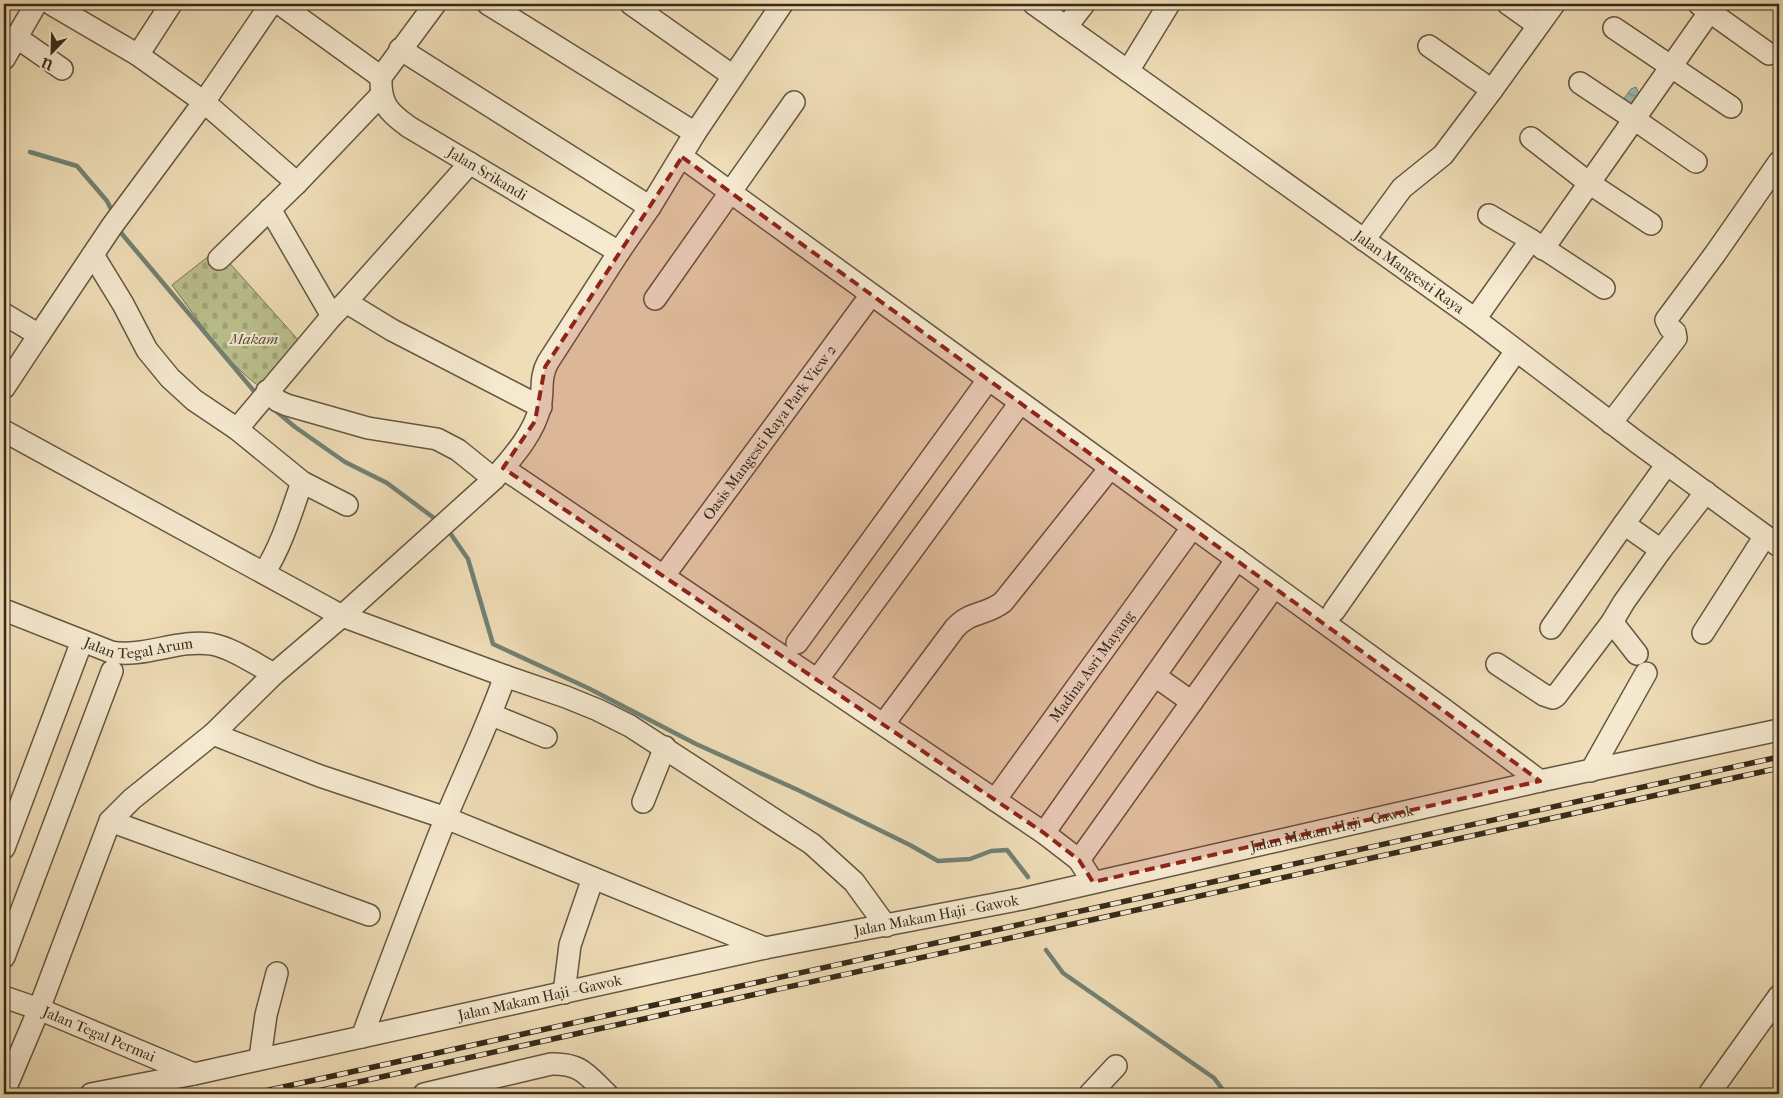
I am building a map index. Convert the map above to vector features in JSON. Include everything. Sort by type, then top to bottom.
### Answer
[{"type":"street","points":[[4,59],[36,4]]},
{"type":"street","points":[[51,4],[138,55],[204,102],[297,183]]},
{"type":"street","points":[[138,55],[171,4]]},
{"type":"street","points":[[4,388],[117,219],[204,102],[271,4]]},
{"type":"street","points":[[280,4],[381,86]]},
{"type":"street","points":[[219,259],[297,183],[381,86],[400,50],[435,4]]},
{"type":"street","points":[[488,4],[695,133]]},
{"type":"street","points":[[631,4],[733,76]]},
{"type":"street","points":[[4,1088],[39,1010],[110,821],[132,798],[213,734],[274,674],[444,525],[498,474],[530,429],[541,406],[542,381],[546,367],[682,157],[695,133],[782,4]]},
{"type":"street","name":"Jalan Mangesti Raya","points":[[1034,4],[1475,319],[1611,423],[1772,541]]},
{"type":"street","points":[[1066,27],[1084,4]]},
{"type":"street","points":[[1128,71],[1169,4]]},
{"type":"street","points":[[1508,4],[1538,25]]},
{"type":"street","points":[[1364,240],[1402,188],[1442,155],[1554,4]]},
{"type":"street","points":[[1475,319],[1589,183],[1672,66],[1708,6],[1769,54]]},
{"type":"street","points":[[1614,28],[1731,107]]},
{"type":"street","points":[[16,37],[62,69]]},
{"type":"street","points":[[1429,46],[1492,90]]},
{"type":"street","points":[[400,50],[650,206]]},
{"type":"street","points":[[1580,83],[1696,162]]},
{"type":"street","name":"Jalan Srikandi","points":[[381,86],[393,115],[408,127],[619,252]]},
{"type":"street","points":[[655,299],[794,102]]},
{"type":"street","points":[[1531,138],[1589,183],[1651,224]]},
{"type":"street","points":[[682,157],[1540,781]]},
{"type":"street","points":[[1611,423],[1676,338],[1675,332],[1670,328],[1666,320],[1779,162]]},
{"type":"street","points":[[237,429],[339,309],[470,163]]},
{"type":"street","points":[[270,209],[339,309],[392,330],[541,406]]},
{"type":"street","points":[[1489,215],[1604,288]]},
{"type":"street","points":[[93,255],[123,304],[144,345],[160,368],[182,390],[237,429],[302,482],[348,505]]},
{"type":"street","name":"Oasis Mangesti Raya Park View 2","points":[[668,570],[872,295]]},
{"type":"street","points":[[4,314],[39,335]]},
{"type":"street","points":[[1334,611],[1516,351]]},
{"type":"street","points":[[797,643],[988,380]]},
{"type":"street","points":[[264,396],[287,405],[368,428],[437,439],[458,450],[818,680],[1044,833],[1079,860],[1093,882]]},
{"type":"street","points":[[818,680],[1020,403]]},
{"type":"street","points":[[4,431],[342,616],[598,710],[630,726],[812,844],[854,882],[886,926]]},
{"type":"street","points":[[1552,628],[1667,464]]},
{"type":"street","points":[[885,722],[962,620],[971,615],[994,609],[1003,602],[1110,468]]},
{"type":"street","points":[[264,573],[282,541],[302,482]]},
{"type":"street","points":[[1497,664],[1544,695],[1553,698],[1559,693],[1612,622],[1661,550],[1706,492]]},
{"type":"street","points":[[1624,524],[1661,550]]},
{"type":"street","name":"Madina Asri Mayang","points":[[995,800],[1188,532]]},
{"type":"street","points":[[1703,633],[1772,541]]},
{"type":"street","points":[[1044,833],[1237,560]]},
{"type":"street","points":[[1079,860],[1274,587]]},
{"type":"street","name":"Jalan Tegal Arum","points":[[4,610],[118,654],[197,644],[213,645],[229,650],[274,674]]},
{"type":"street","points":[[1591,770],[1641,664],[1612,622]]},
{"type":"street","points":[[4,848],[82,641]]},
{"type":"street","points":[[4,957],[112,672]]},
{"type":"street","points":[[362,1037],[404,924],[446,818],[492,715],[505,676]]},
{"type":"street","points":[[1155,676],[1192,702]]},
{"type":"street","points":[[492,715],[546,737]]},
{"type":"street","name":"Jalan Makam Haji - Gawok","points":[[91,1094],[194,1074],[764,948],[1046,894],[1540,781],[1779,730]]},
{"type":"street","points":[[213,734],[320,776],[446,818],[764,948]]},
{"type":"street","points":[[643,802],[665,747]]},
{"type":"street","points":[[110,821],[368,915]]},
{"type":"street","points":[[564,993],[570,945],[593,878]]},
{"type":"street","points":[[260,1058],[266,1016],[277,972]]},
{"type":"street","points":[[1709,1094],[1779,996]]},
{"type":"street","name":"Jalan Tegal Permai","points":[[4,997],[194,1074]]},
{"type":"street","points":[[424,1094],[551,1064],[562,1064],[580,1068],[607,1094]]},
{"type":"street","points":[[1090,1094],[1116,1066]]},
{"type":"highlighted area","points":[[682,157],[1540,781],[1093,882],[1079,860],[1044,833],[503,468],[535,421],[545,367]]},
{"type":"green space","name":"Makam","points":[[209,256],[226,259],[300,342],[261,388],[235,366],[172,285]]},
{"type":"water","points":[[1636,87],[1639,94],[1631,109],[1620,104],[1631,89]]},
{"type":"waterway","points":[[30,152],[77,166],[107,201],[113,213]]},
{"type":"waterway","points":[[119,227],[122,234],[258,396]]},
{"type":"waterway","points":[[276,411],[295,427],[345,462],[387,483],[438,521]]},
{"type":"waterway","points":[[448,530],[468,559],[493,644],[588,688],[696,744],[798,790],[910,845],[938,861],[970,859],[991,851],[1007,850],[1028,877]]},
{"type":"waterway","points":[[1046,950],[1063,973],[1214,1078],[1226,1094]]},
{"type":"railway","points":[[251,1094],[1779,757]]},
{"type":"railway","points":[[304,1094],[1779,768]]}]
